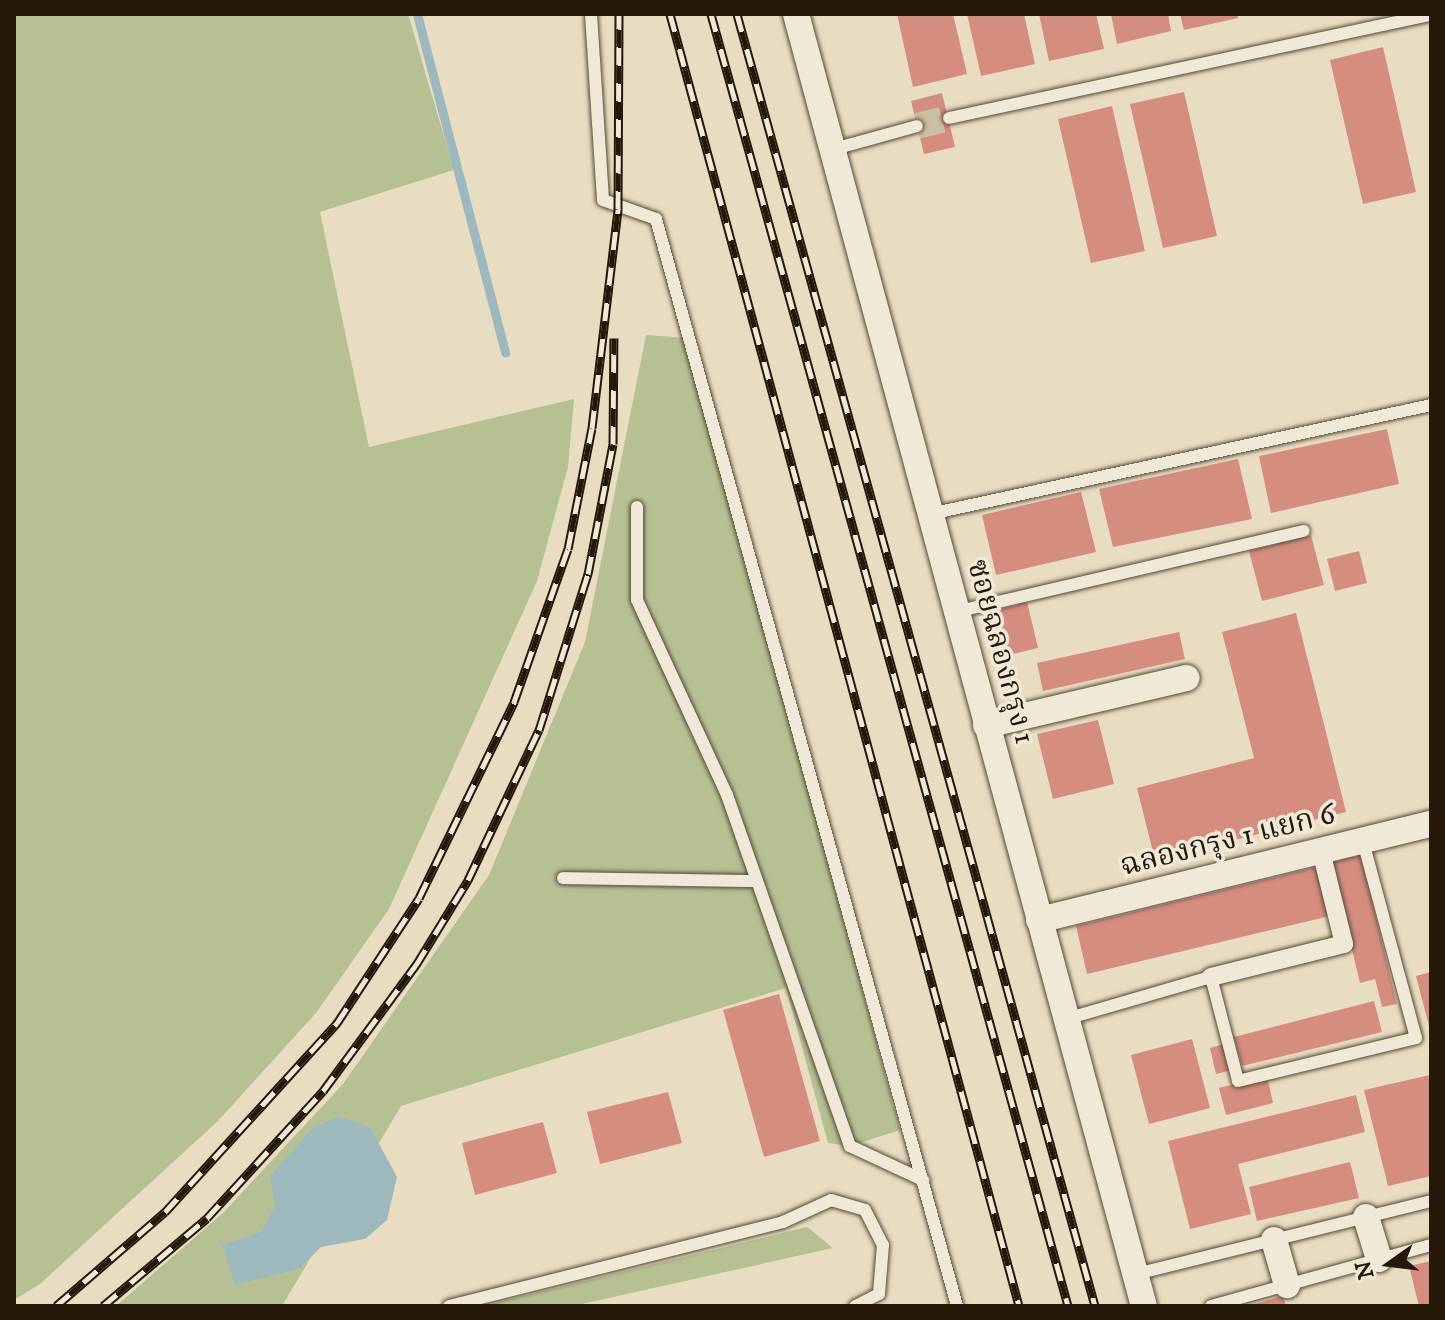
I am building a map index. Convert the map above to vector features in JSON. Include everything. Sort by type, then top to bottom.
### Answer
[{"type":"street","name":"ซอยฉลองกรุง 1","points":[[796,14],[1144,1306]]},
{"type":"street","points":[[986,725],[1187,678]]},
{"type":"street","name":"ฉลองกรุง 1 แยก 6","points":[[1039,920],[1431,824]]},
{"type":"street","points":[[1211,977],[1344,944],[1321,851]]},
{"type":"street","points":[[1366,1217],[1379,1259]]},
{"type":"street","points":[[1274,1240],[1287,1285]]},
{"type":"lane","points":[[591,14],[603,200],[656,219],[957,1306]]},
{"type":"lane","points":[[949,118],[1431,15]]},
{"type":"lane","points":[[834,149],[917,126]]},
{"type":"lane","points":[[930,514],[1431,405]]},
{"type":"lane","points":[[637,507],[637,600],[684,694],[757,881],[850,1146],[923,1180]]},
{"type":"lane","points":[[955,612],[1304,531]]},
{"type":"lane","points":[[1066,1019],[1211,977],[1238,1081],[1416,1038],[1363,841]]},
{"type":"lane","points":[[563,878],[757,881]]},
{"type":"lane","points":[[449,1306],[783,1222],[831,1200],[865,1210],[883,1245],[879,1294],[855,1306]]},
{"type":"lane","points":[[1136,1274],[1431,1201]]},
{"type":"lane","points":[[1211,1306],[1431,1245]]},
{"type":"green space","points":[[14,14],[408,14],[454,170],[320,212],[369,447],[574,399],[568,467],[537,581],[389,909],[316,1013],[218,1121],[40,1284],[14,1300]]},
{"type":"green space","points":[[646,335],[687,338],[900,1130],[850,1146],[828,1143],[786,988],[401,1106],[282,1306],[116,1306],[224,1212],[343,1084],[489,875],[585,642]]},
{"type":"green space","points":[[807,1227],[833,1248],[573,1306],[482,1306]]},
{"type":"water","points":[[338,1116],[370,1127],[397,1177],[387,1220],[365,1239],[321,1247],[299,1269],[235,1285],[222,1245],[261,1232],[275,1206],[270,1176],[313,1128]]},
{"type":"building","points":[[897,14],[953,14],[967,74],[913,87]]},
{"type":"building","points":[[967,14],[1024,14],[1035,64],[981,76]]},
{"type":"building","points":[[1039,14],[1096,14],[1104,49],[1049,61]]},
{"type":"building","points":[[1111,14],[1168,14],[1171,31],[1117,44]]},
{"type":"building","points":[[1180,14],[1237,14],[1238,18],[1184,30]]},
{"type":"building","points":[[1383,47],[1416,192],[1363,204],[1330,60]]},
{"type":"building","points":[[1184,92],[1217,236],[1163,248],[1130,104]]},
{"type":"building","points":[[942,93],[955,147],[924,154],[911,101]]},
{"type":"building","points":[[1112,106],[1145,251],[1091,263],[1058,119]]},
{"type":"building","points":[[1387,429],[1399,484],[1271,513],[1259,456]]},
{"type":"building","points":[[1238,459],[1252,519],[1113,547],[1099,489]]},
{"type":"building","points":[[1081,492],[1096,552],[996,575],[982,515]]},
{"type":"building","points":[[1311,535],[1324,585],[1262,601],[1249,551]]},
{"type":"building","points":[[1359,551],[1367,583],[1335,591],[1327,559]]},
{"type":"building","points":[[1027,602],[1038,648],[1009,655],[998,610]]},
{"type":"building","points":[[1296,613],[1346,812],[1155,860],[1137,788],[1254,758],[1222,632]]},
{"type":"building","points":[[1179,632],[1185,659],[1043,691],[1037,663]]},
{"type":"building","points":[[1098,720],[1114,784],[1053,799],[1037,734]]},
{"type":"building","points":[[1361,855],[1397,1004],[1382,1007],[1375,979],[1360,983],[1331,863]]},
{"type":"building","points":[[1317,867],[1330,916],[1087,974],[1076,926]]},
{"type":"building","points":[[1431,972],[1431,1030],[1430,1030],[1416,976]]},
{"type":"building","points":[[779,994],[820,1141],[764,1157],[723,1010]]},
{"type":"building","points":[[1374,1001],[1382,1032],[1242,1066],[1234,1037]]},
{"type":"building","points":[[1192,1039],[1210,1108],[1149,1124],[1131,1055]]},
{"type":"building","points":[[1227,1043],[1233,1070],[1216,1074],[1210,1048]]},
{"type":"building","points":[[1430,1075],[1431,1176],[1388,1186],[1364,1090]]},
{"type":"building","points":[[1267,1076],[1273,1103],[1226,1115],[1219,1088]]},
{"type":"building","points":[[668,1092],[682,1143],[600,1164],[587,1112]]},
{"type":"building","points":[[1356,1095],[1365,1132],[1238,1164],[1251,1214],[1190,1229],[1168,1141]]},
{"type":"building","points":[[543,1122],[557,1173],[475,1195],[462,1143]]},
{"type":"building","points":[[1350,1162],[1359,1198],[1257,1221],[1249,1187]]},
{"type":"building","points":[[1431,1261],[1431,1306],[1419,1306],[1409,1266]]},
{"type":"building","points":[[1283,1296],[1286,1306],[1251,1306],[1251,1305]]},
{"type":"waterway","points":[[417,14],[505,353]]},
{"type":"tunnel","points":[[917,126],[949,118]]},
{"type":"railway","points":[[56,1306],[165,1212],[337,1023],[419,898],[514,702],[568,549],[592,428],[618,209],[619,14]]},
{"type":"railway","points":[[670,14],[1019,1306]]},
{"type":"railway","points":[[711,14],[1068,1306]]},
{"type":"railway","points":[[737,14],[1095,1306]]},
{"type":"railway","points":[[103,1306],[207,1218],[323,1091],[416,965],[468,880],[539,730],[588,574],[613,444],[614,338]]}]
